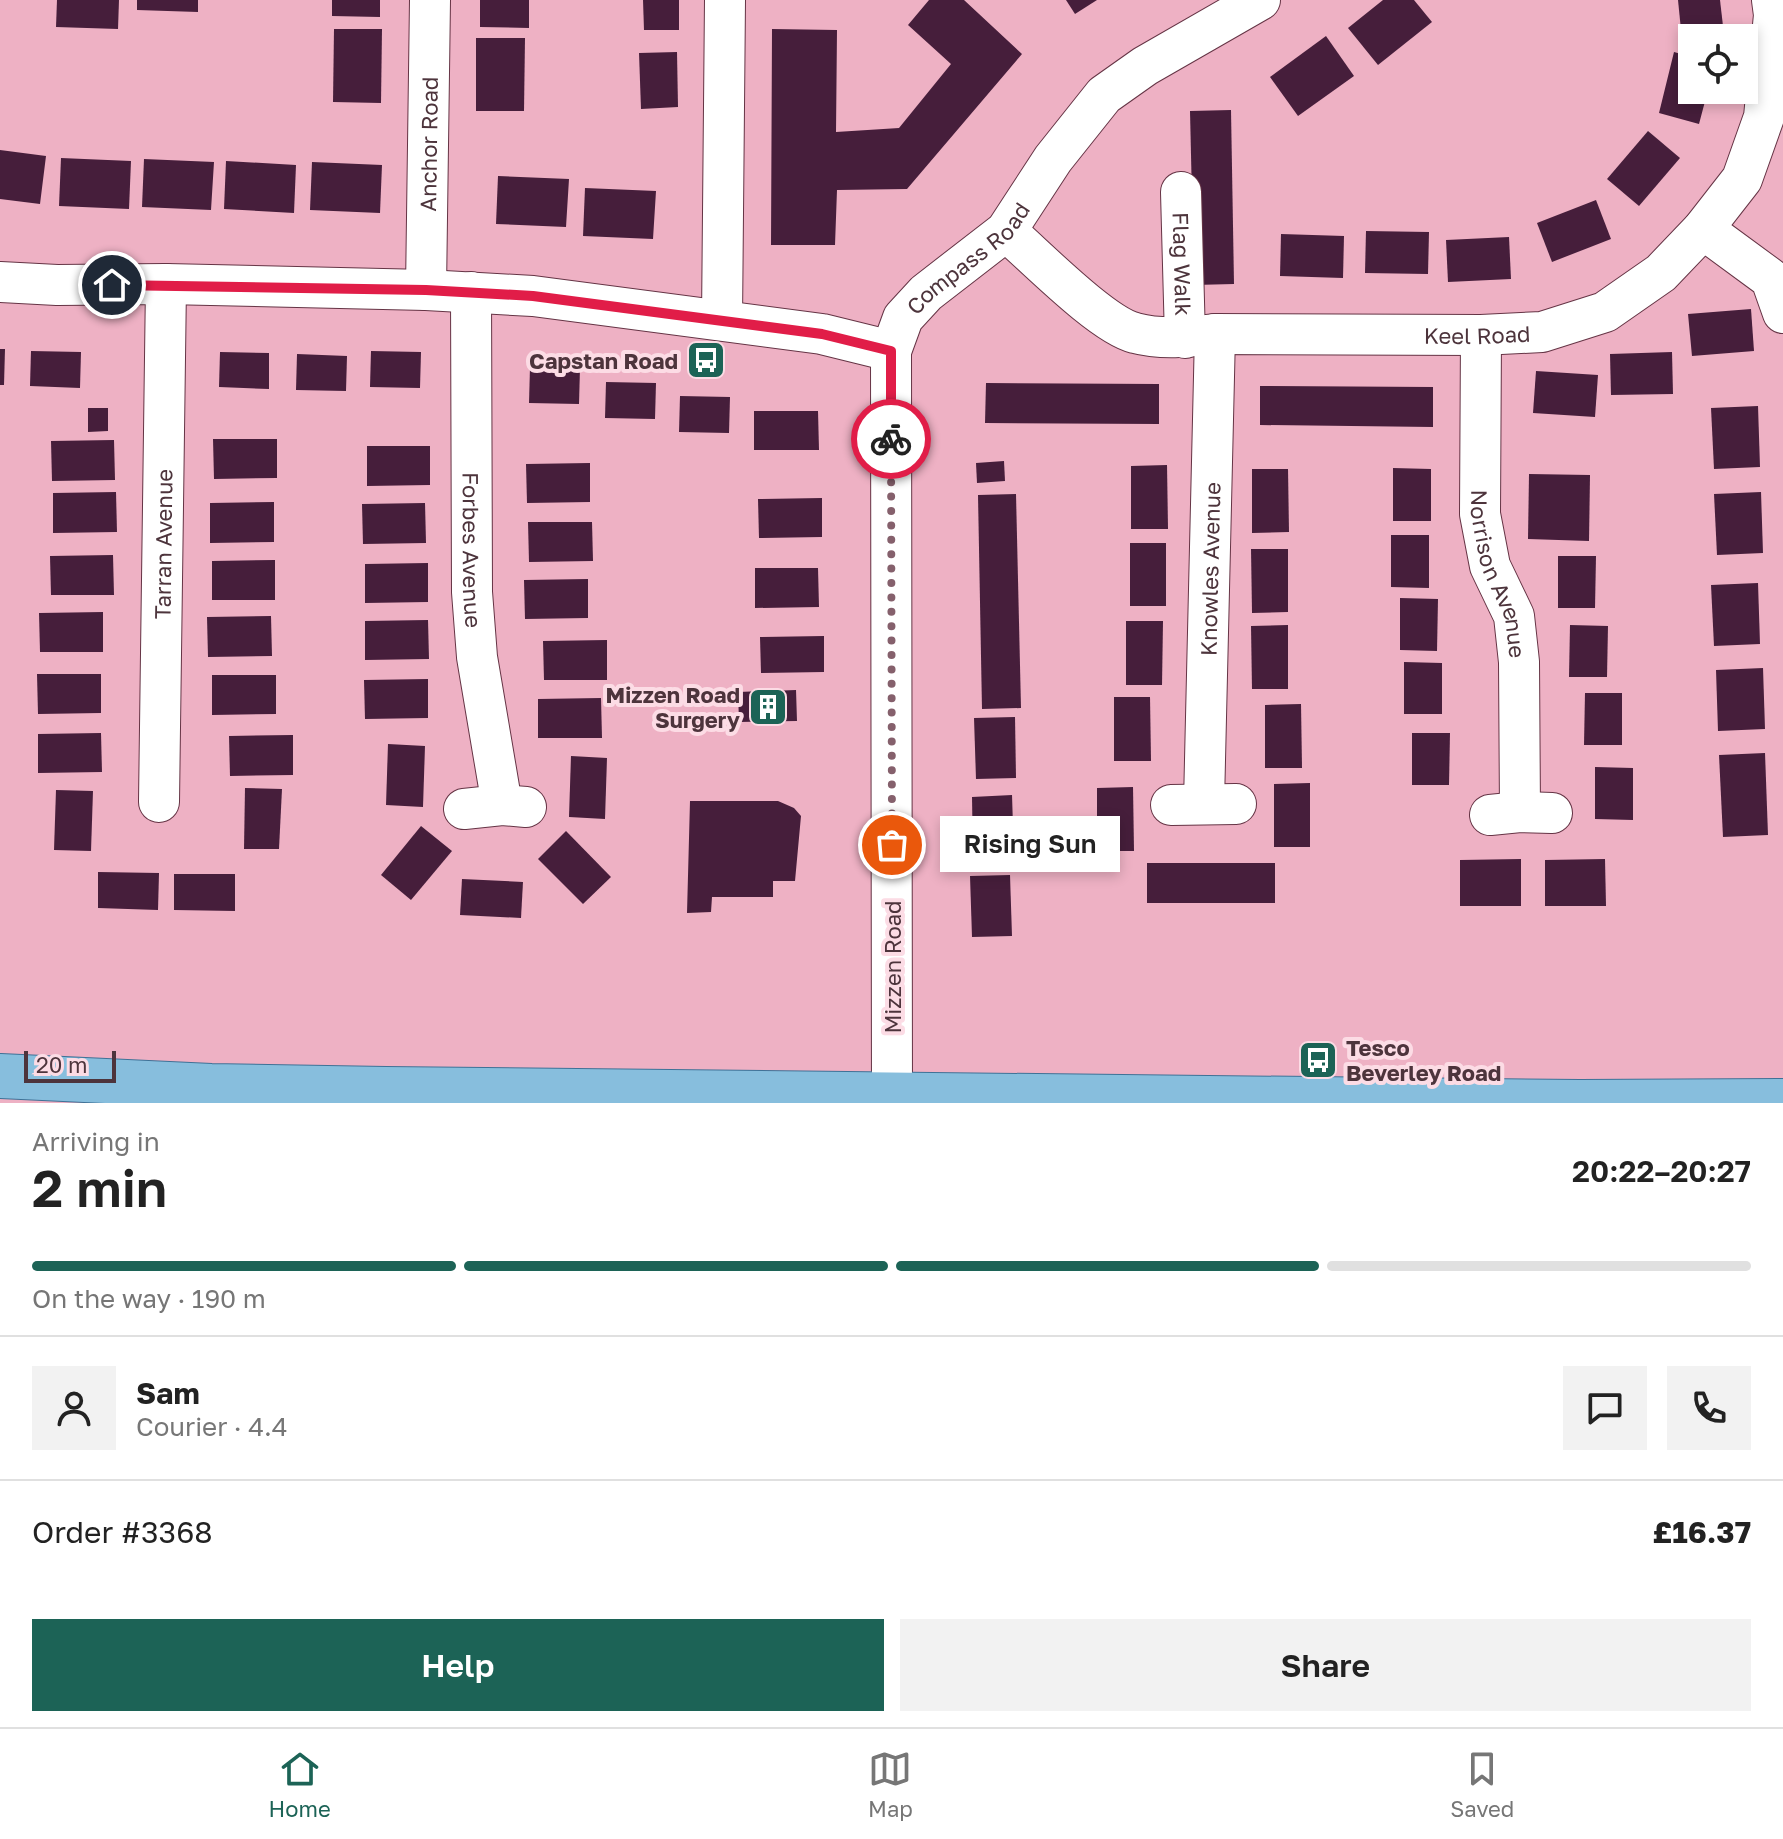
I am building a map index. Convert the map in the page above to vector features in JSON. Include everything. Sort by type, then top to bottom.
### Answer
[{"type":"main road","points":[[0,1076],[385,1096],[1580,1103],[1783,1101]]},
{"type":"street","name":"Anchor Road","points":[[426,290],[430,0]]},
{"type":"street","points":[[722,320],[725,0]]},
{"type":"street","name":"Compass Road","points":[[891,351],[903,318],[926,293],[1006,231],[1053,159],[1104,95],[1145,66],[1260,0]]},
{"type":"street","name":"Keel Road","points":[[1006,231],[1111,323],[1135,333],[1200,336],[1542,332],[1605,312],[1661,273],[1703,229],[1742,179],[1764,117],[1774,15],[1772,0]]},
{"type":"street","name":"Flag Walk","points":[[1181,192],[1200,336]]},
{"type":"street","points":[[1703,229],[1771,279],[1783,313]]},
{"type":"street","points":[[0,282],[426,290],[533,296],[822,334],[891,351]]},
{"type":"street","name":"Tarran Avenue","points":[[160,803],[166,284]]},
{"type":"street","name":"Forbes Avenue","points":[[471,292],[472,592],[477,657],[497,807]]},
{"type":"street","name":"Norrison Avenue","points":[[1481,335],[1480,514],[1490,566],[1514,616],[1519,662],[1521,814]]},
{"type":"street","name":"Knowles Avenue","points":[[1200,336],[1204,804]]},
{"type":"street","name":"Mizzen Road","points":[[891,351],[892,1098]]},
{"type":"building","points":[[57,0],[119,0],[118,29],[56,27]]},
{"type":"building","points":[[137,0],[198,0],[198,12],[137,10]]},
{"type":"building","points":[[332,0],[380,0],[380,17],[332,16]]},
{"type":"building","points":[[480,0],[529,0],[529,28],[480,27]]},
{"type":"building","points":[[643,0],[679,0],[679,30],[644,30]]},
{"type":"building","points":[[929,0],[964,0],[1022,54],[907,189],[837,190],[835,245],[771,245],[772,29],[837,30],[836,132],[899,128],[951,64],[908,25]]},
{"type":"building","points":[[1066,0],[1097,0],[1075,14]]},
{"type":"building","points":[[1383,0],[1414,0],[1432,22],[1378,65],[1348,28]]},
{"type":"building","points":[[1678,0],[1720,0],[1723,24],[1680,24]]},
{"type":"building","points":[[334,29],[382,29],[381,103],[333,102]]},
{"type":"building","points":[[1326,36],[1354,76],[1298,116],[1270,77]]},
{"type":"building","points":[[476,38],[525,38],[524,111],[476,111]]},
{"type":"building","points":[[677,52],[678,107],[641,109],[639,53]]},
{"type":"building","points":[[1674,52],[1678,53],[1678,104],[1704,104],[1699,124],[1659,113]]},
{"type":"building","points":[[1231,110],[1234,284],[1194,285],[1190,111]]},
{"type":"building","points":[[1648,131],[1680,158],[1639,206],[1607,179]]},
{"type":"building","points":[[0,150],[46,156],[40,204],[0,199]]},
{"type":"building","points":[[61,158],[131,161],[129,209],[59,206]]},
{"type":"building","points":[[144,159],[214,162],[211,210],[142,207]]},
{"type":"building","points":[[226,161],[296,165],[294,213],[224,209]]},
{"type":"building","points":[[312,162],[382,165],[380,213],[310,210]]},
{"type":"building","points":[[498,176],[569,179],[566,227],[496,224]]},
{"type":"building","points":[[585,188],[656,191],[653,239],[583,236]]},
{"type":"building","points":[[1596,200],[1611,239],[1552,262],[1537,223]]},
{"type":"building","points":[[1366,231],[1429,232],[1428,274],[1365,273]]},
{"type":"building","points":[[1281,234],[1344,236],[1343,278],[1280,276]]},
{"type":"building","points":[[1509,237],[1511,279],[1448,282],[1446,240]]},
{"type":"building","points":[[1751,309],[1754,351],[1692,356],[1688,314]]},
{"type":"building","points":[[0,349],[5,349],[4,385],[0,385]]},
{"type":"building","points":[[31,351],[81,352],[80,388],[30,386]]},
{"type":"building","points":[[371,351],[421,352],[420,388],[370,387]]},
{"type":"building","points":[[220,352],[269,353],[269,389],[219,387]]},
{"type":"building","points":[[1672,352],[1673,394],[1611,395],[1610,354]]},
{"type":"building","points":[[297,354],[347,356],[346,391],[296,390]]},
{"type":"building","points":[[530,367],[580,368],[579,404],[529,403]]},
{"type":"building","points":[[1536,371],[1598,375],[1595,417],[1533,413]]},
{"type":"building","points":[[606,382],[656,383],[655,419],[605,418]]},
{"type":"building","points":[[986,383],[1159,384],[1159,424],[985,423]]},
{"type":"building","points":[[1260,386],[1433,387],[1433,427],[1260,425]]},
{"type":"building","points":[[680,396],[730,397],[729,433],[679,432]]},
{"type":"building","points":[[1758,406],[1760,467],[1714,469],[1711,408]]},
{"type":"building","points":[[88,408],[108,408],[108,431],[88,432]]},
{"type":"building","points":[[754,411],[818,411],[819,450],[754,450]]},
{"type":"building","points":[[213,439],[277,439],[277,478],[214,479]]},
{"type":"building","points":[[114,440],[115,480],[52,481],[51,441]]},
{"type":"building","points":[[367,446],[430,446],[430,485],[367,486]]},
{"type":"building","points":[[1004,461],[1005,481],[977,483],[976,463]]},
{"type":"building","points":[[590,463],[590,502],[527,503],[526,464]]},
{"type":"building","points":[[1167,465],[1168,529],[1131,529],[1131,466]]},
{"type":"building","points":[[1393,468],[1431,469],[1431,521],[1393,521]]},
{"type":"building","points":[[1252,469],[1288,469],[1289,532],[1252,533]]},
{"type":"building","points":[[1529,474],[1590,475],[1589,541],[1528,539]]},
{"type":"building","points":[[116,492],[117,532],[53,533],[53,493]]},
{"type":"building","points":[[1761,492],[1763,553],[1717,555],[1714,494]]},
{"type":"building","points":[[1016,494],[1021,708],[982,709],[978,495]]},
{"type":"building","points":[[822,498],[822,537],[759,538],[758,499]]},
{"type":"building","points":[[274,502],[274,542],[210,543],[210,503]]},
{"type":"building","points":[[425,503],[426,543],[363,544],[362,504]]},
{"type":"building","points":[[528,522],[592,522],[593,561],[529,562]]},
{"type":"building","points":[[1391,535],[1429,535],[1429,588],[1391,587]]},
{"type":"building","points":[[1130,543],[1166,543],[1166,606],[1130,606]]},
{"type":"building","points":[[1251,549],[1288,549],[1288,612],[1252,613]]},
{"type":"building","points":[[113,555],[114,595],[51,595],[50,556]]},
{"type":"building","points":[[1558,556],[1596,556],[1595,608],[1558,608]]},
{"type":"building","points":[[275,560],[275,600],[212,600],[212,561]]},
{"type":"building","points":[[428,563],[428,602],[365,603],[365,564]]},
{"type":"building","points":[[755,568],[818,568],[819,607],[755,608]]},
{"type":"building","points":[[588,579],[588,618],[525,619],[524,580]]},
{"type":"building","points":[[1758,583],[1760,644],[1714,646],[1711,585]]},
{"type":"building","points":[[1400,598],[1438,599],[1437,651],[1400,650]]},
{"type":"building","points":[[103,612],[103,652],[40,652],[39,613]]},
{"type":"building","points":[[271,616],[272,656],[208,657],[207,617]]},
{"type":"building","points":[[428,620],[429,659],[365,660],[365,621]]},
{"type":"building","points":[[1126,621],[1163,621],[1162,685],[1126,685]]},
{"type":"building","points":[[1288,625],[1288,689],[1252,689],[1251,626]]},
{"type":"building","points":[[1570,625],[1608,626],[1607,677],[1569,677]]},
{"type":"building","points":[[824,636],[824,672],[761,673],[760,637]]},
{"type":"building","points":[[607,640],[607,680],[544,680],[543,641]]},
{"type":"building","points":[[1404,662],[1442,663],[1442,714],[1404,714]]},
{"type":"building","points":[[1763,668],[1765,729],[1718,731],[1716,670]]},
{"type":"building","points":[[37,674],[101,674],[101,713],[38,714]]},
{"type":"building","points":[[212,675],[276,675],[276,714],[212,715]]},
{"type":"building","points":[[428,679],[428,718],[365,719],[364,680]]},
{"type":"building","name":"Mizzen Road Surgery","points":[[796,690],[797,721],[739,722],[738,692]]},
{"type":"building","points":[[1585,693],[1622,693],[1622,745],[1584,745]]},
{"type":"building","points":[[1114,697],[1150,697],[1151,761],[1114,761]]},
{"type":"building","points":[[601,698],[602,738],[538,738],[538,699]]},
{"type":"building","points":[[1301,704],[1302,768],[1265,768],[1265,705]]},
{"type":"building","points":[[1015,717],[1016,778],[976,779],[974,718]]},
{"type":"building","points":[[101,733],[102,772],[38,773],[38,734]]},
{"type":"building","points":[[1412,733],[1450,733],[1449,785],[1412,785]]},
{"type":"building","points":[[293,735],[293,775],[230,776],[229,736]]},
{"type":"building","points":[[388,744],[425,746],[423,807],[386,805]]},
{"type":"building","points":[[1765,753],[1768,835],[1723,837],[1719,755]]},
{"type":"building","points":[[571,756],[607,758],[605,819],[569,817]]},
{"type":"building","points":[[1595,767],[1633,768],[1633,820],[1595,819]]},
{"type":"building","points":[[1310,783],[1310,847],[1274,847],[1274,784]]},
{"type":"building","points":[[1133,787],[1134,851],[1097,851],[1097,788]]},
{"type":"building","points":[[245,788],[282,789],[279,849],[244,849]]},
{"type":"building","points":[[56,790],[93,791],[91,851],[54,850]]},
{"type":"building","points":[[1012,795],[1014,857],[973,858],[972,797]]},
{"type":"building","points":[[690,801],[778,801],[794,808],[801,816],[795,881],[773,881],[773,897],[712,897],[711,912],[687,913]]},
{"type":"building","points":[[421,826],[452,851],[411,900],[381,875]]},
{"type":"building","points":[[566,831],[611,877],[583,904],[538,859]]},
{"type":"building","points":[[1521,859],[1521,906],[1460,906],[1460,860]]},
{"type":"building","points":[[1605,859],[1606,906],[1545,906],[1545,860]]},
{"type":"building","points":[[1147,863],[1275,863],[1275,903],[1147,903]]},
{"type":"building","points":[[98,872],[159,873],[158,910],[98,908]]},
{"type":"building","points":[[174,874],[235,874],[235,911],[174,910]]},
{"type":"building","points":[[1010,875],[1012,936],[972,937],[970,876]]},
{"type":"building","points":[[462,879],[523,882],[521,918],[460,915]]},
{"type":"way so far","points":[[891,439],[892,845]]},
{"type":"place","name":"Capstan Road","points":[[706,360]]},
{"type":"place","name":"Mizzen Road Surgery","points":[[768,707]]},
{"type":"place","name":"Rising Sun","points":[[892,845]]},
{"type":"place","name":"Tesco Beverley Road","points":[[1318,1060]]},
{"type":"route","points":[[112,285],[426,290],[533,296],[822,334],[891,351],[891,439]]}]
